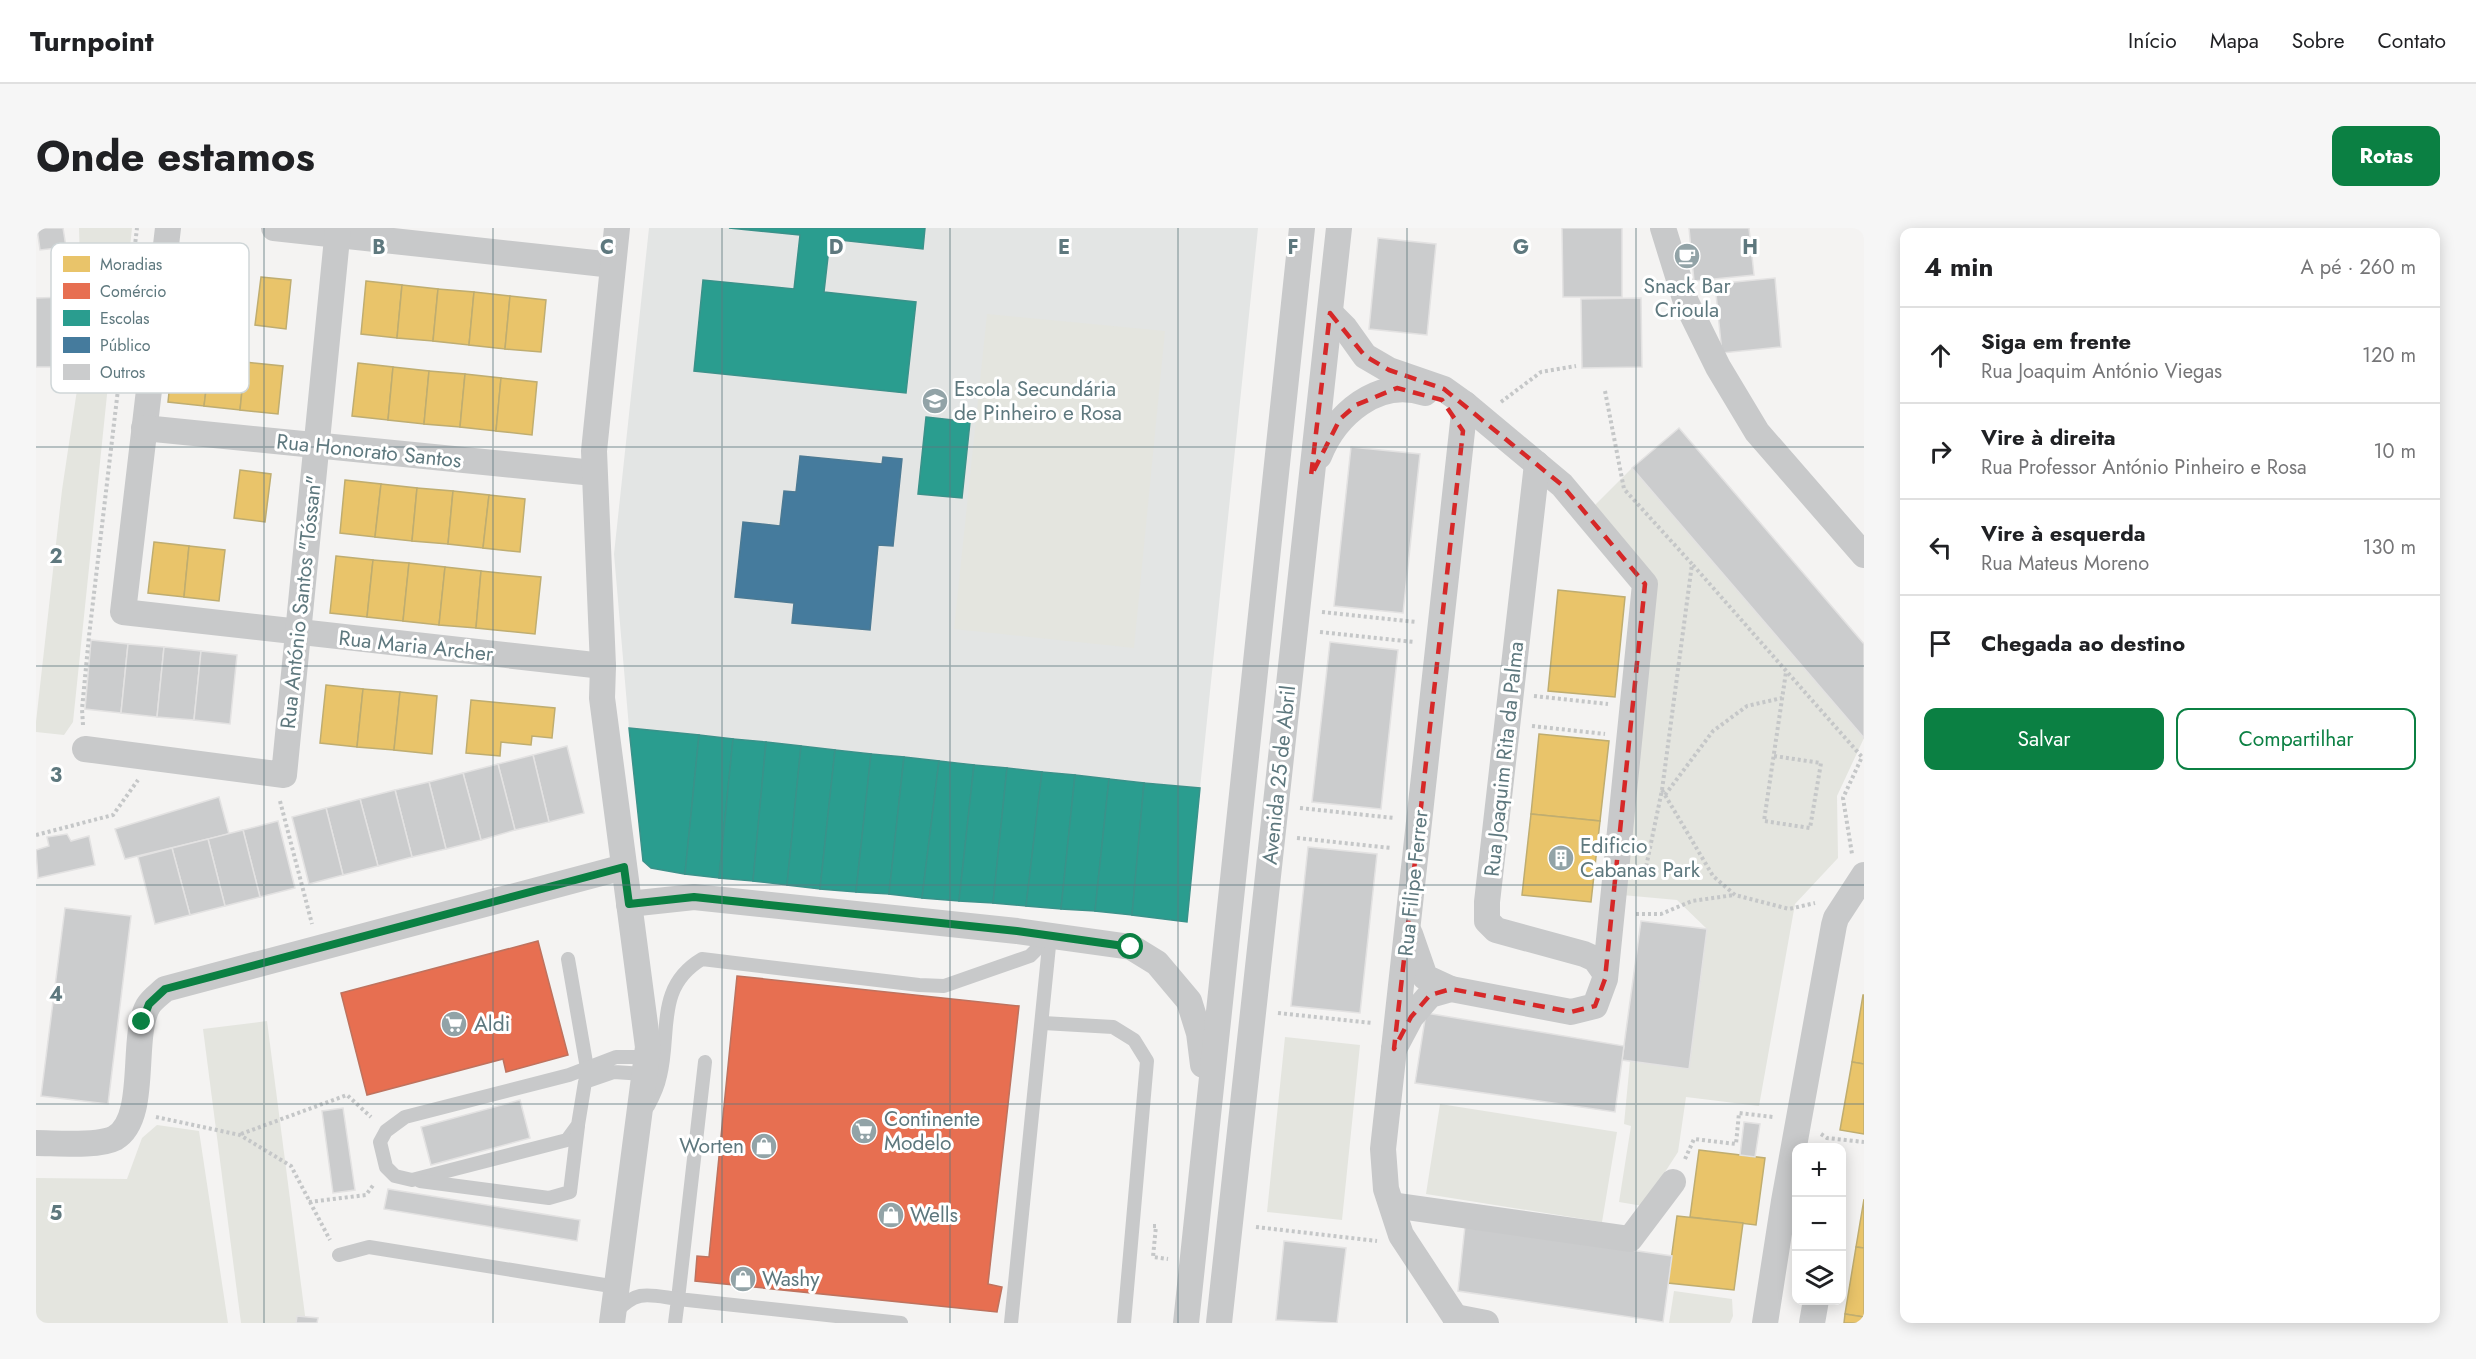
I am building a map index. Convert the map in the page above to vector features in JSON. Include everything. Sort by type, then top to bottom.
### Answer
[{"type":"street","points":[[166,243],[168,228]]},
{"type":"street","points":[[274,228],[338,231],[613,265]]},
{"type":"street","points":[[612,1319],[648,1047],[602,699],[603,666],[594,451],[617,228]]},
{"type":"street","name":"Avenida 25 de Abril","points":[[1186,1323],[1302,228]]},
{"type":"street","name":"Avenida 25 de Abril","points":[[1219,1323],[1339,228]]},
{"type":"street","points":[[1663,228],[1686,302],[1718,368],[1757,432],[1864,555]]},
{"type":"street","name":"Rua António Santos \"Tóssan\"","points":[[273,773],[284,775],[338,231]]},
{"type":"street","points":[[1330,313],[1345,328],[1365,356],[1389,370],[1444,389],[1562,485],[1645,584],[1605,973],[1595,1006],[1571,1012],[1451,989],[1425,977],[1408,928]]},
{"type":"street","points":[[1311,476],[1325,441],[1340,419],[1356,405],[1398,388],[1419,391],[1442,400],[1452,409],[1463,431]]},
{"type":"street","points":[[144,428],[148,393]]},
{"type":"street","name":"Rua Filipe Ferrer","points":[[1465,404],[1383,1149],[1386,1189],[1401,1235],[1458,1320],[1486,1323]]},
{"type":"street","name":"Rua Honorato Santos","points":[[144,428],[594,473]]},
{"type":"street","name":"Rua Maria Archer","points":[[144,428],[123,612],[603,666]]},
{"type":"street","name":"Rua Joaquim Rita da Palma","points":[[1537,464],[1487,902],[1487,921],[1496,930],[1595,959],[1605,973]]},
{"type":"street","points":[[85,749],[273,773]]},
{"type":"street","points":[[36,1143],[87,1143],[115,1138],[128,1124],[132,1112],[142,1022],[149,1004],[165,989],[624,867]]},
{"type":"street","points":[[1799,1143],[1836,918],[1855,869]]},
{"type":"street","points":[[629,904],[694,897],[1017,931],[1131,947],[1157,963],[1189,1001],[1199,1033],[1210,1102]]},
{"type":"street","points":[[1396,1037],[1430,995],[1451,989]]},
{"type":"street","points":[[1392,1205],[1630,1239],[1673,1182]]},
{"type":"street","points":[[1765,1323],[1784,1200],[1792,1182]]},
{"type":"street","points":[[1812,1323],[1815,1305]]},
{"type":"lane","points":[[1011,1323],[1050,936]]},
{"type":"lane","points":[[637,1128],[660,1076],[667,1005],[677,980],[689,967],[702,959],[944,986],[1030,956],[1050,936]]},
{"type":"lane","points":[[568,959],[587,1068],[570,1192],[549,1198],[412,1180],[395,1176],[386,1167],[380,1142],[386,1131],[405,1117],[569,1075],[587,1068],[616,1057],[645,1066]]},
{"type":"lane","points":[[1043,1023],[1113,1027],[1134,1040],[1147,1061],[1124,1323]]},
{"type":"lane","points":[[675,1323],[705,1062]]},
{"type":"lane","points":[[585,1082],[614,1072],[645,1066]]},
{"type":"lane","points":[[412,1180],[567,1140],[579,1125]]},
{"type":"lane","points":[[339,1255],[369,1247],[616,1287]]},
{"type":"lane","points":[[612,1319],[627,1300],[643,1294],[901,1323]]},
{"type":"path","points":[[135,243],[137,228]]},
{"type":"path","points":[[1500,403],[1541,372],[1576,366]]},
{"type":"path","points":[[85,749],[82,709],[118,393]]},
{"type":"path","points":[[1692,564],[1863,757],[1843,798],[1855,869]]},
{"type":"path","points":[[1333,613],[1403,621]]},
{"type":"path","points":[[1330,633],[1400,641]]},
{"type":"path","points":[[1774,756],[1821,763],[1810,828],[1764,821],[1786,672]]},
{"type":"path","points":[[1511,694],[1632,706]]},
{"type":"path","points":[[1665,796],[1713,731],[1747,706],[1782,698]]},
{"type":"path","points":[[1508,724],[1629,737]]},
{"type":"path","points":[[36,836],[113,815],[154,758]]},
{"type":"path","points":[[273,773],[318,948]]},
{"type":"path","points":[[1662,790],[1713,876],[1735,895]]},
{"type":"path","points":[[1311,810],[1380,817]]},
{"type":"path","points":[[1308,840],[1377,847]]},
{"type":"path","points":[[1631,914],[1661,914],[1692,901],[1735,895],[1789,909],[1820,902],[1836,918]]},
{"type":"path","points":[[1253,1010],[1396,1037]]},
{"type":"path","points":[[240,1134],[347,1095],[386,1131]]},
{"type":"path","points":[[132,1112],[240,1134],[291,1166],[339,1255]]},
{"type":"path","points":[[1673,1182],[1694,1139],[1736,1144],[1739,1113],[1762,1116]]},
{"type":"path","points":[[309,1202],[366,1195],[386,1167]]},
{"type":"path","points":[[1153,1257],[1156,1226]]},
{"type":"path","points":[[1285,1230],[1347,1237]]},
{"type":"highlighted area","points":[[1330,313],[1365,356],[1389,370],[1444,389],[1562,485],[1645,584],[1605,979],[1595,1006],[1571,1012],[1451,989],[1430,995],[1411,1017],[1394,1049],[1463,431],[1442,400],[1397,388],[1356,405],[1340,419],[1311,476]]},
{"type":"shaded area","points":[[79,228],[132,228],[130,243],[79,243]]},
{"type":"shaded area","name":"Escola Secundária de Pinheiro e Rosa","points":[[649,228],[1258,228],[1200,788],[629,728],[614,554]]},
{"type":"shaded area","points":[[987,314],[1165,331],[1134,648],[954,629]]},
{"type":"shaded area","points":[[77,393],[107,393],[73,722],[64,735],[36,732],[62,490]]},
{"type":"shaded area","points":[[1632,468],[1864,738],[1837,796],[1838,858],[1795,904],[1759,1106],[1686,1097],[1678,1152],[1643,1206],[1619,1202],[1631,1126],[1624,1124],[1630,1061],[1689,1068],[1707,929],[1677,900],[1622,895],[1656,585],[1594,506]]},
{"type":"shaded area","points":[[267,1021],[306,1323],[241,1323],[203,1029]]},
{"type":"shaded area","points":[[1285,1037],[1360,1045],[1342,1220],[1267,1212]]},
{"type":"shaded area","points":[[1440,1104],[1617,1132],[1602,1222],[1426,1194]]},
{"type":"shaded area","points":[[157,1125],[199,1131],[228,1323],[36,1323],[36,1178],[127,1179],[142,1138]]},
{"type":"shaded area","points":[[1674,1291],[1732,1299],[1733,1316],[1730,1323],[1669,1323]]},
{"type":"building: Moradias","points":[[261,277],[291,280],[286,329],[255,325]]},
{"type":"building: Moradias","points":[[366,281],[402,285],[397,338],[361,334]]},
{"type":"building: Moradias","points":[[402,285],[438,289],[433,341],[397,338]]},
{"type":"building: Moradias","points":[[438,289],[474,292],[469,345],[433,341]]},
{"type":"building: Moradias","points":[[474,292],[510,296],[505,349],[469,345]]},
{"type":"building: Moradias","points":[[510,296],[546,300],[541,352],[505,349]]},
{"type":"building: Moradias","points":[[249,362],[283,366],[278,414],[240,410],[242,393],[249,393]]},
{"type":"building: Moradias","points":[[358,363],[393,367],[388,420],[352,416]]},
{"type":"building: Moradias","points":[[393,367],[429,371],[424,424],[388,420]]},
{"type":"building: Moradias","points":[[429,371],[465,374],[460,427],[424,424]]},
{"type":"building: Moradias","points":[[465,374],[501,378],[496,431],[460,427]]},
{"type":"building: Moradias","points":[[501,378],[537,382],[532,435],[496,431]]},
{"type":"building: Moradias","points":[[169,393],[206,393],[204,406],[168,402]]},
{"type":"building: Moradias","points":[[206,393],[242,393],[240,410],[204,406]]},
{"type":"building: Moradias","points":[[240,470],[271,474],[265,522],[234,518]]},
{"type":"building: Moradias","points":[[345,480],[381,484],[375,537],[340,533]]},
{"type":"building: Moradias","points":[[381,484],[417,488],[412,541],[375,537]]},
{"type":"building: Moradias","points":[[417,488],[453,491],[448,544],[412,541]]},
{"type":"building: Moradias","points":[[453,491],[489,495],[483,548],[448,544]]},
{"type":"building: Moradias","points":[[489,495],[525,499],[520,552],[483,548]]},
{"type":"building: Moradias","points":[[154,542],[189,546],[184,597],[148,593]]},
{"type":"building: Moradias","points":[[189,546],[225,550],[219,601],[184,597]]},
{"type":"building: Moradias","points":[[336,556],[373,560],[367,617],[330,613]]},
{"type":"building: Moradias","points":[[373,560],[409,563],[403,621],[367,617]]},
{"type":"building: Moradias","points":[[409,563],[445,567],[439,625],[403,621]]},
{"type":"building: Moradias","points":[[445,567],[481,571],[476,628],[439,625]]},
{"type":"building: Moradias","points":[[481,571],[541,577],[535,634],[476,628]]},
{"type":"building: Moradias","points":[[1558,590],[1625,597],[1615,697],[1548,691]]},
{"type":"building: Moradias","points":[[326,685],[363,689],[357,747],[320,743]]},
{"type":"building: Moradias","points":[[363,689],[400,692],[394,750],[357,747]]},
{"type":"building: Moradias","points":[[400,692],[437,696],[432,754],[394,750]]},
{"type":"building: Moradias","points":[[471,700],[555,708],[552,738],[532,736],[531,745],[501,742],[500,756],[466,753]]},
{"type":"building: Moradias","name":"Edificio Cabanas Park","points":[[1539,734],[1609,741],[1600,821],[1531,814]]},
{"type":"building: Moradias","name":"Edificio Cabanas Park","points":[[1531,814],[1600,821],[1591,902],[1522,895]]},
{"type":"building: Moradias","points":[[1864,995],[1864,1064],[1852,1062]]},
{"type":"building: Moradias","points":[[1852,1062],[1864,1064],[1864,1134],[1840,1130]]},
{"type":"building: Moradias","points":[[1699,1150],[1765,1158],[1756,1225],[1690,1217]]},
{"type":"building: Moradias","points":[[1864,1199],[1864,1248],[1856,1247]]},
{"type":"building: Moradias","points":[[1677,1216],[1743,1223],[1734,1290],[1668,1283]]},
{"type":"building: Moradias","points":[[1856,1247],[1864,1248],[1864,1317],[1845,1314]]},
{"type":"building: Moradias","points":[[1845,1314],[1864,1317],[1864,1323],[1844,1323]]},
{"type":"building: Comércio","name":"Aldi","points":[[538,941],[568,1055],[506,1072],[503,1059],[367,1095],[341,993]]},
{"type":"building: Comércio","name":"Continente Modelo","points":[[737,976],[1019,1006],[988,1284],[1002,1287],[997,1312],[695,1281],[697,1256],[709,1257]]},
{"type":"building: Escolas","points":[[729,228],[925,228],[923,249],[830,239],[824,292],[916,302],[906,393],[694,371],[703,280],[794,289],[800,235]]},
{"type":"building: Escolas","points":[[926,417],[970,422],[962,498],[918,494]]},
{"type":"building: Escolas","points":[[629,728],[699,735],[685,874],[651,868],[643,861]]},
{"type":"building: Escolas","points":[[699,735],[733,739],[719,878],[685,874]]},
{"type":"building: Escolas","points":[[733,739],[766,742],[753,881],[719,878]]},
{"type":"building: Escolas","points":[[766,742],[801,746],[787,885],[753,881]]},
{"type":"building: Escolas","points":[[801,746],[835,750],[820,889],[787,885]]},
{"type":"building: Escolas","points":[[835,750],[871,754],[856,892],[820,889]]},
{"type":"building: Escolas","points":[[871,754],[904,757],[889,894],[856,892]]},
{"type":"building: Escolas","points":[[904,757],[939,761],[922,898],[889,894]]},
{"type":"building: Escolas","points":[[939,761],[974,765],[959,901],[922,898]]},
{"type":"building: Escolas","points":[[974,765],[1007,768],[993,903],[959,901]]},
{"type":"building: Escolas","points":[[1007,768],[1042,772],[1026,906],[993,903]]},
{"type":"building: Escolas","points":[[1042,772],[1075,775],[1061,909],[1026,906]]},
{"type":"building: Escolas","points":[[1075,775],[1109,779],[1095,911],[1061,909]]},
{"type":"building: Escolas","points":[[1109,779],[1144,783],[1132,915],[1095,911]]},
{"type":"building: Escolas","points":[[1144,783],[1200,788],[1187,922],[1132,915]]},
{"type":"building: Público","points":[[800,456],[882,464],[883,457],[902,459],[893,546],[878,545],[870,630],[792,623],[794,603],[735,597],[743,522],[780,526],[784,491],[796,492]]},
{"type":"building: Outros","points":[[37,228],[63,228],[65,243],[51,243],[51,249],[40,250]]},
{"type":"building: Outros","points":[[1562,228],[1622,228],[1622,297],[1563,297]]},
{"type":"building: Outros","points":[[1689,228],[1749,228],[1754,275],[1694,281]]},
{"type":"building: Outros","points":[[1378,238],[1436,244],[1427,335],[1369,329]]},
{"type":"building: Outros","points":[[1775,278],[1781,347],[1722,353],[1715,284]]},
{"type":"building: Outros","points":[[36,298],[51,298],[51,367],[36,367]]},
{"type":"building: Outros","points":[[1641,298],[1642,367],[1582,368],[1581,299]]},
{"type":"building: Outros","points":[[1679,428],[1864,644],[1864,738],[1632,468]]},
{"type":"building: Outros","points":[[1351,447],[1420,454],[1403,613],[1334,606]]},
{"type":"building: Outros","points":[[91,640],[128,644],[121,713],[85,709]]},
{"type":"building: Outros","points":[[1330,642],[1398,650],[1381,809],[1312,802]]},
{"type":"building: Outros","points":[[128,644],[164,647],[157,717],[121,713]]},
{"type":"building: Outros","points":[[164,647],[201,651],[194,720],[157,717]]},
{"type":"building: Outros","points":[[201,651],[237,655],[230,724],[194,720]]},
{"type":"building: Outros","points":[[567,746],[584,813],[549,822],[533,755]]},
{"type":"building: Outros","points":[[533,755],[549,822],[515,830],[498,764]]},
{"type":"building: Outros","points":[[498,764],[515,830],[481,840],[463,773]]},
{"type":"building: Outros","points":[[463,773],[481,840],[446,849],[429,782]]},
{"type":"building: Outros","points":[[429,782],[446,849],[412,857],[395,790]]},
{"type":"building: Outros","points":[[395,790],[412,857],[378,866],[360,799]]},
{"type":"building: Outros","points":[[219,797],[229,834],[125,859],[115,829]]},
{"type":"building: Outros","points":[[360,799],[378,866],[343,875],[326,808]]},
{"type":"building: Outros","points":[[326,808],[343,875],[309,884],[292,817]]},
{"type":"building: Outros","points":[[278,821],[295,888],[260,897],[243,830]]},
{"type":"building: Outros","points":[[243,830],[260,897],[225,906],[208,839]]},
{"type":"building: Outros","points":[[67,834],[71,841],[89,836],[95,865],[38,878],[36,850],[49,846],[47,837]]},
{"type":"building: Outros","points":[[208,839],[225,906],[190,915],[172,848]]},
{"type":"building: Outros","points":[[1308,847],[1377,854],[1360,1013],[1291,1006]]},
{"type":"building: Outros","points":[[172,848],[190,915],[155,924],[138,857]]},
{"type":"building: Outros","points":[[65,908],[131,916],[108,1104],[41,1096]]},
{"type":"building: Outros","points":[[1641,921],[1707,929],[1689,1069],[1622,1060]]},
{"type":"building: Outros","points":[[1426,1013],[1624,1046],[1615,1112],[1415,1083]]},
{"type":"building: Outros","points":[[520,1100],[530,1138],[431,1165],[421,1127]]},
{"type":"building: Outros","points":[[343,1108],[355,1190],[333,1193],[322,1111]]},
{"type":"building: Outros","points":[[1744,1122],[1760,1124],[1755,1157],[1740,1155]]},
{"type":"building: Outros","points":[[388,1189],[580,1220],[577,1241],[384,1209]]},
{"type":"building: Outros","points":[[1465,1226],[1672,1256],[1663,1322],[1458,1291]]},
{"type":"building: Outros","points":[[1284,1241],[1346,1248],[1337,1323],[1276,1320]]},
{"type":"building: Outros","points":[[297,1316],[318,1318],[317,1323],[296,1323]]},
{"type":"place","name":"Snack Bar Crioula","points":[[1687,256]]},
{"type":"place","name":"Escola Secundária de Pinheiro e Rosa","points":[[935,401]]},
{"type":"place","name":"Edificio Cabanas Park","points":[[1561,858]]},
{"type":"place","name":"Aldi","points":[[454,1024]]},
{"type":"place","name":"Continente Modelo","points":[[864,1131]]},
{"type":"place","name":"Worten","points":[[764,1146]]},
{"type":"place","name":"Wells","points":[[891,1215]]},
{"type":"place","name":"Washy","points":[[743,1279]]},
{"type":"route","points":[[142,1022],[149,1004],[165,989],[624,867],[629,904],[694,897],[1017,931],[1131,947]]}]
